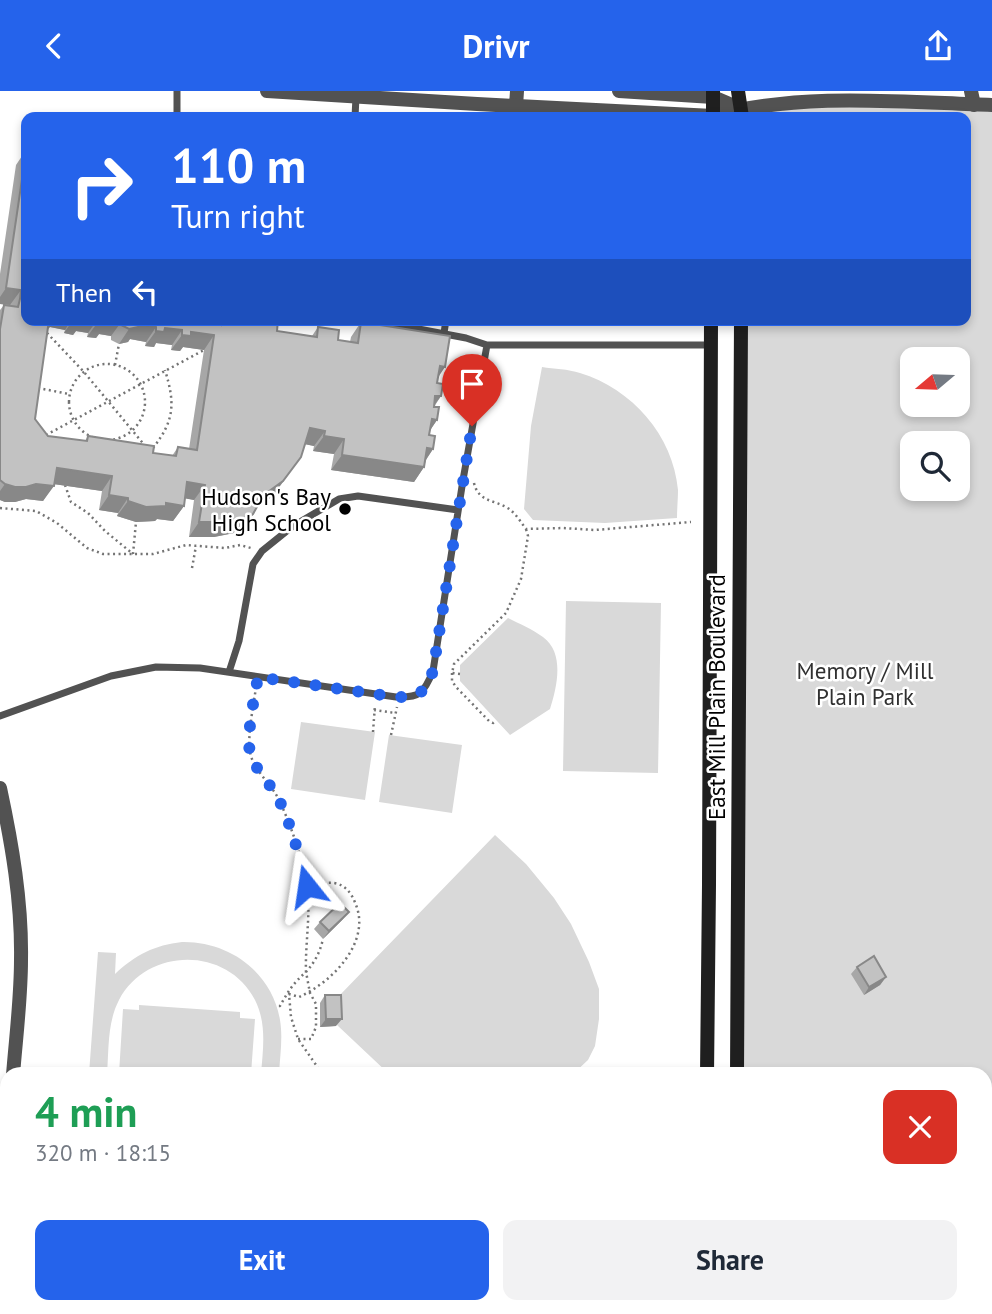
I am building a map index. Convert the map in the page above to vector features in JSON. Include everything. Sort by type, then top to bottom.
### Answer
[{"type":"main road","points":[[738,91],[741,112]]},
{"type":"main road","points":[[713,94],[713,112]]},
{"type":"main road","name":"East Mill Plain Boulevard","points":[[706,1067],[711,326]]},
{"type":"main road","name":"East Mill Plain Boulevard","points":[[737,1067],[741,326]]},
{"type":"street","points":[[267,91],[356,96],[398,95],[476,111],[516,106],[623,112]]},
{"type":"street","points":[[516,106],[517,91]]},
{"type":"street","points":[[619,91],[713,94],[740,112]]},
{"type":"street","points":[[746,112],[808,100],[972,98],[992,105]]},
{"type":"street","points":[[0,788],[10,832],[19,909],[21,960],[14,1067]]},
{"type":"lane","points":[[177,91],[177,112]]},
{"type":"lane","points":[[355,112],[356,96]]},
{"type":"lane","points":[[404,326],[466,338],[487,345],[711,345]]},
{"type":"lane","points":[[444,333],[445,326]]},
{"type":"lane","points":[[0,716],[111,676],[156,667],[200,667],[376,695],[413,698],[426,688],[433,671],[487,345]]},
{"type":"lane","points":[[229,672],[239,641],[253,563],[262,551],[293,526],[339,499],[358,496],[458,510]]},
{"type":"path","points":[[45,331],[84,372],[150,452],[164,435],[171,414],[172,392],[165,370]]},
{"type":"path","points":[[115,365],[119,344]]},
{"type":"path","points":[[42,437],[204,350]]},
{"type":"path","points":[[102,364],[115,365],[131,372],[140,383],[145,397],[144,412],[137,426],[126,435],[112,440],[97,439],[84,432],[74,421],[69,407],[70,394],[77,378],[88,369],[102,364]]},
{"type":"path","points":[[31,387],[70,394]]},
{"type":"path","points":[[463,480],[474,481],[476,490],[488,501],[505,507],[516,515],[528,536],[521,579],[506,613],[454,664],[452,681],[456,687],[489,721],[493,723],[496,720]]},
{"type":"path","points":[[65,485],[71,502],[88,513],[133,554]]},
{"type":"path","points":[[0,508],[36,511],[57,523],[87,548],[103,554],[153,554],[186,545],[225,548],[240,545],[262,551]]},
{"type":"path","points":[[133,554],[135,522]]},
{"type":"path","points":[[526,529],[595,530],[691,523]]},
{"type":"path","points":[[192,568],[196,546]]},
{"type":"path","points":[[453,673],[460,674]]},
{"type":"path","points":[[258,677],[250,752],[278,798],[297,848],[307,886],[306,972],[310,993],[316,1004],[316,1027],[311,1039],[298,1039]]},
{"type":"path","points":[[373,732],[376,695]]},
{"type":"path","points":[[391,735],[400,697]]},
{"type":"path","points":[[374,710],[395,713]]},
{"type":"path","points":[[276,1006],[280,1006],[284,997],[289,994],[299,997],[310,993],[345,960],[358,938],[359,911],[353,896],[346,888],[334,883],[307,886]]},
{"type":"path","points":[[308,926],[314,929]]},
{"type":"path","points":[[317,1067],[298,1039],[291,1017],[289,994],[294,982],[314,963],[323,939]]},
{"type":"green space","name":"Memory / Mill Plain Park","points":[[764,105],[992,106],[992,1067],[737,1067],[741,326],[971,326],[971,112],[756,112]]},
{"type":"green space","points":[[542,367],[575,372],[599,380],[617,390],[647,417],[659,433],[674,470],[678,490],[677,518],[605,523],[533,520],[524,509],[531,426]]},
{"type":"green space","points":[[566,601],[661,603],[658,773],[563,771]]},
{"type":"green space","points":[[508,618],[543,637],[550,644],[557,661],[555,691],[550,709],[510,735],[460,681],[460,665]]},
{"type":"green space","points":[[301,722],[375,732],[365,800],[291,789]]},
{"type":"green space","points":[[389,735],[462,745],[452,813],[379,802]]},
{"type":"green space","points":[[495,835],[526,864],[571,924],[599,989],[599,1019],[595,1046],[588,1060],[580,1067],[382,1067],[337,1025],[337,998]]},
{"type":"green space","points":[[182,942],[216,947],[246,963],[258,974],[268,987],[280,1020],[279,1067],[261,1067],[263,1037],[259,1009],[242,982],[226,970],[207,962],[187,960],[167,962],[148,970],[132,983],[119,1000],[112,1018],[107,1067],[90,1067],[98,952],[116,953],[115,974],[130,961],[163,946]]},
{"type":"green space","points":[[139,1005],[240,1012],[240,1018],[255,1019],[252,1067],[119,1067],[123,1009],[139,1010]]},
{"type":"building","points":[[21,186],[21,290],[6,288]]},
{"type":"building","points":[[21,290],[21,326],[48,326],[35,419],[48,436],[87,441],[88,436],[154,446],[153,453],[176,456],[178,447],[197,450],[214,335],[191,332],[191,336],[182,335],[182,330],[165,328],[164,332],[156,331],[156,327],[150,326],[277,326],[277,331],[317,337],[318,327],[339,330],[338,340],[358,343],[360,326],[386,326],[450,336],[445,367],[440,366],[437,383],[443,384],[441,396],[435,396],[434,407],[439,407],[437,420],[432,419],[429,435],[435,436],[433,449],[427,448],[424,467],[342,455],[344,439],[324,436],[325,431],[310,428],[301,457],[283,481],[257,500],[258,505],[253,514],[224,522],[199,522],[205,485],[187,482],[184,506],[166,503],[166,506],[146,507],[128,501],[128,498],[109,495],[112,476],[57,468],[54,486],[36,484],[15,487],[5,484],[0,480],[0,329],[4,305],[18,307]]},
{"type":"building","points":[[340,903],[349,912],[329,931],[320,922]]},
{"type":"building","points":[[874,956],[886,977],[869,987],[857,967]]},
{"type":"building","points":[[325,995],[341,995],[342,1019],[326,1019]]},
{"type":"place","name":"Hudson's Bay High School","points":[[345,509]]},
{"type":"route","points":[[307,886],[297,848],[278,798],[250,752],[258,677],[396,697],[413,698],[426,688],[433,671],[472,426]]}]
